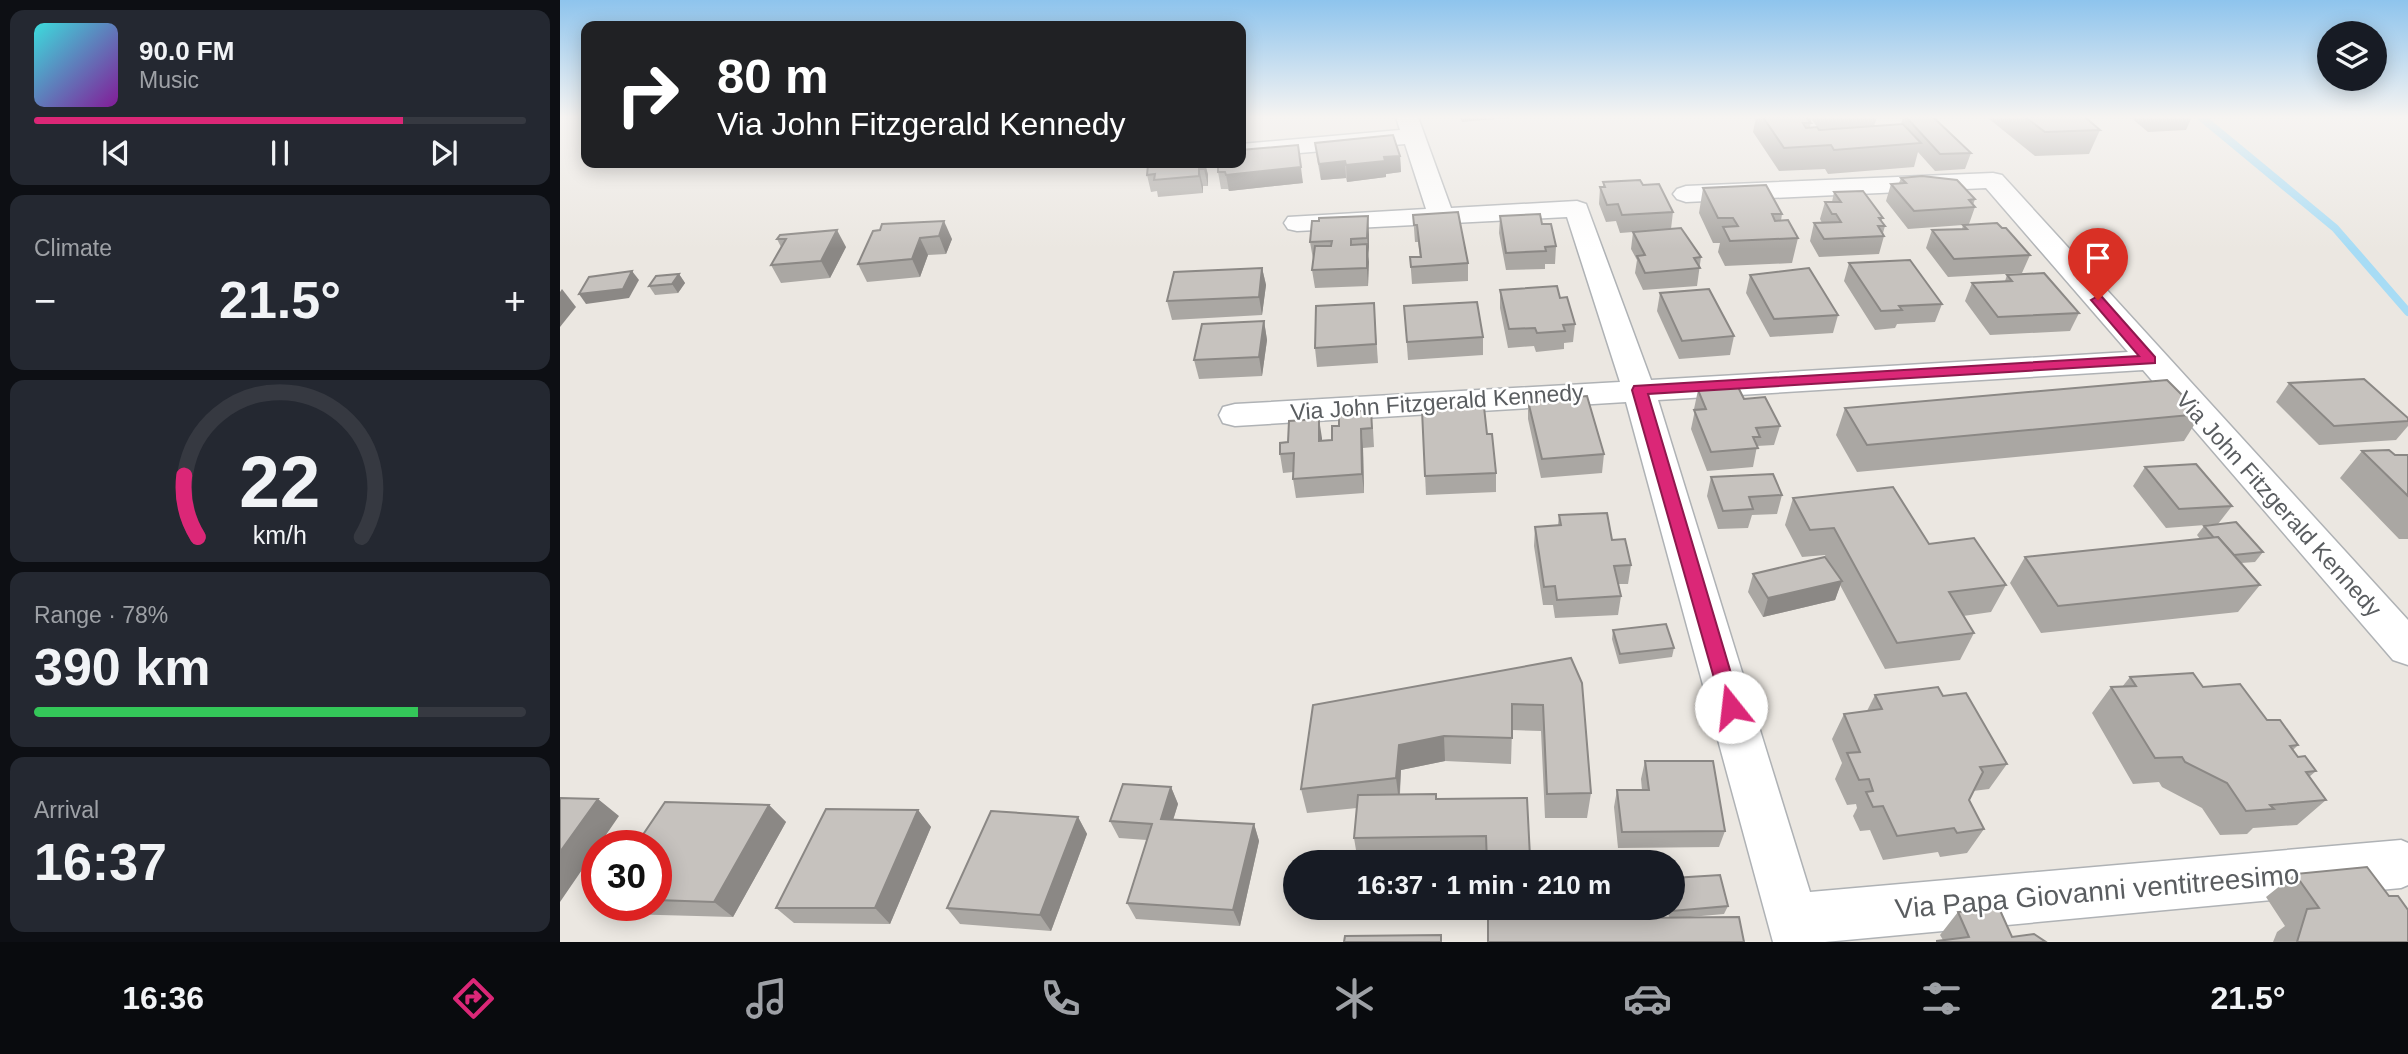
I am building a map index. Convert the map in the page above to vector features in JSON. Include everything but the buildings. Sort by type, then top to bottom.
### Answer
[{"type":"street","points":[[1422,161],[1441,215]]},
{"type":"street","name":"Via John Fitzgerald Kennedy","points":[[1686,194],[1993,180],[2408,648]]},
{"type":"street","points":[[1297,223],[1577,209],[1639,390]]},
{"type":"street","name":"Via John Fitzgerald Kennedy","points":[[1235,415],[2150,360]]},
{"type":"street","name":"Via Papa Giovanni ventitreesimo","points":[[1639,390],[1796,930],[2401,864]]},
{"type":"waterway","points":[[2254,161],[2335,228],[2408,312]]},
{"type":"route","points":[[1731,707],[1639,390],[2150,360],[2098,300]]}]
